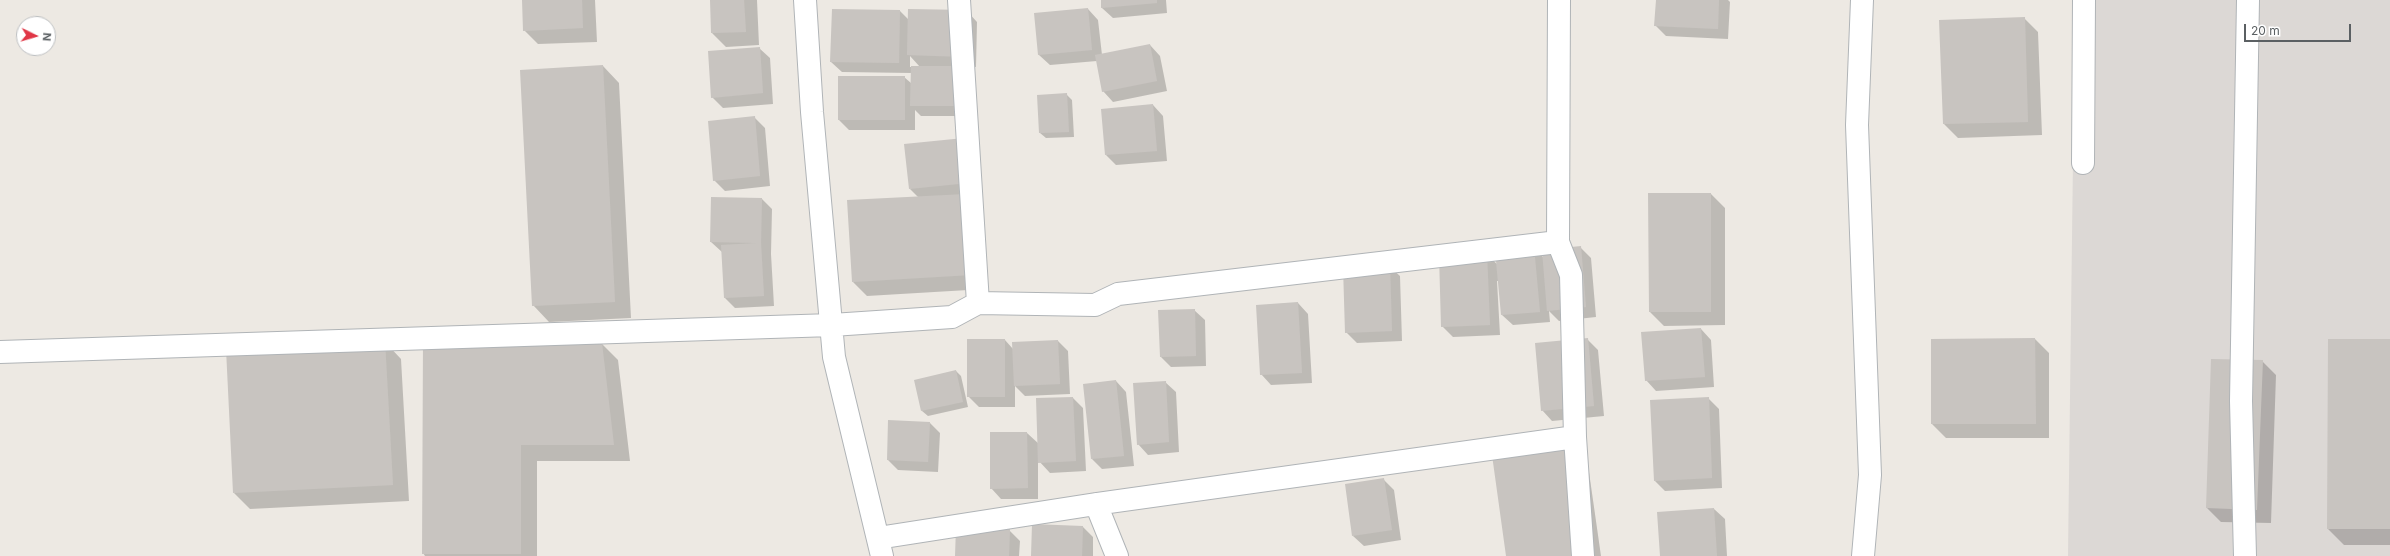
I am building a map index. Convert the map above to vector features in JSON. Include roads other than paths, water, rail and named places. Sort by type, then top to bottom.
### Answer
[{"type":"street","points":[[805,0],[812,112],[834,357],[880,547],[1096,504],[1575,437]]},
{"type":"street","points":[[959,0],[978,303]]},
{"type":"street","points":[[1559,0],[1558,242],[1571,275],[1575,437],[1583,556]]},
{"type":"street","points":[[1862,0],[1857,125],[1870,474],[1864,556]]},
{"type":"street","points":[[2083,163],[2084,0]]},
{"type":"street","points":[[2245,556],[2241,401],[2248,0]]},
{"type":"street","points":[[0,352],[832,325],[952,317],[978,303],[1095,305],[1118,294],[1558,242]]},
{"type":"street","points":[[1096,504],[1117,556]]}]
